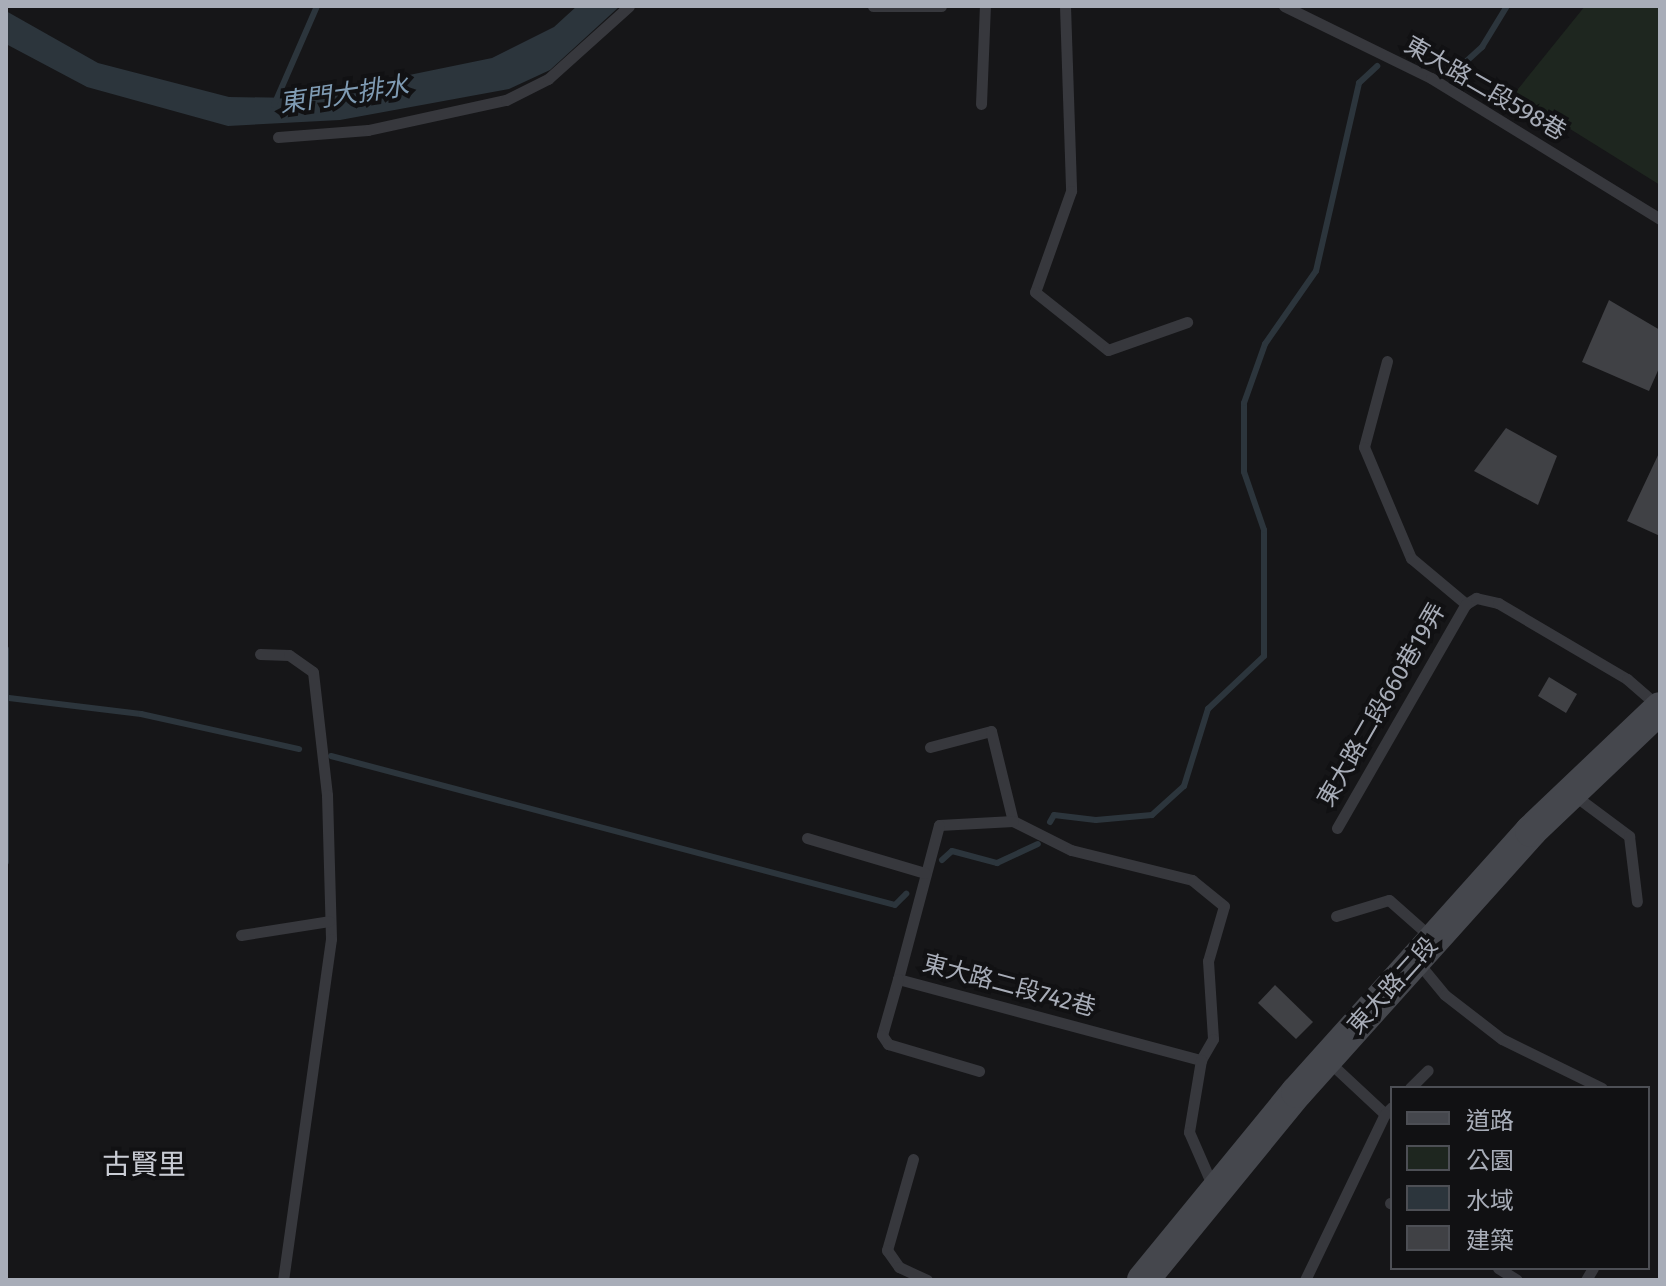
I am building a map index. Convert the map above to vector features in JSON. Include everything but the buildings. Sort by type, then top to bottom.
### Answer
[{"type":"main road","name":"東大路二段","points":[[1143,1280],[1327,1059],[1425,950],[1570,792],[1660,708]]},
{"type":"lane","points":[[278,137],[368,130],[506,100],[548,79],[629,6]]},
{"type":"lane","points":[[873,6],[941,6]]},
{"type":"lane","points":[[981,104],[985,6]]},
{"type":"lane","points":[[1065,6],[1071,191],[1035,292],[1108,350],[1187,322]]},
{"type":"lane","name":"東大路二段598巷","points":[[1284,6],[1431,78],[1660,219]]},
{"type":"lane","points":[[1387,361],[1364,447],[1411,558],[1466,604],[1476,598],[1498,603],[1627,679],[1660,708]]},
{"type":"lane","name":"東大路二段660巷19弄","points":[[1337,828],[1466,604]]},
{"type":"lane","points":[[260,654],[289,655],[313,672],[327,795],[329,921],[283,1280]]},
{"type":"lane","points":[[930,747],[991,731],[1013,821],[1071,850],[1192,880],[1224,906],[1208,961],[1213,1039],[1201,1060],[1189,1132],[1215,1192]]},
{"type":"lane","points":[[1570,792],[1629,836],[1637,902]]},
{"type":"lane","name":"東大路二段742巷","points":[[1013,821],[939,825],[898,979],[1201,1060]]},
{"type":"lane","points":[[807,838],[925,873]]},
{"type":"lane","points":[[1336,916],[1389,900],[1425,950],[1445,995],[1502,1039],[1598,1086]]},
{"type":"lane","points":[[241,935],[329,921]]},
{"type":"lane","points":[[898,979],[882,1035],[888,1044],[979,1071]]},
{"type":"lane","points":[[1305,1280],[1388,1110],[1327,1059]]},
{"type":"lane","points":[[1412,1086],[1428,1070]]},
{"type":"lane","points":[[913,1159],[887,1250],[899,1267],[927,1280]]},
{"type":"green space","points":[[1585,6],[1660,6],[1660,185],[1514,94]]},
{"type":"water","name":"東門大排水","points":[[577,6],[620,6],[550,70],[509,89],[340,120],[228,126],[87,87],[6,44],[6,11],[98,63],[229,97],[297,98],[492,58],[554,27]]},
{"type":"waterway","name":"東門大排水","points":[[274,105],[317,6]]},
{"type":"waterway","points":[[1449,77],[1482,47],[1507,6]]},
{"type":"waterway","points":[[1050,822],[1054,815],[1096,820],[1152,815],[1184,786],[1208,709],[1264,656],[1264,530],[1244,472],[1244,403],[1265,344],[1316,271],[1359,83],[1377,66]]},
{"type":"waterway","points":[[6,649],[6,862]]},
{"type":"waterway","points":[[9,698],[141,714],[299,749]]},
{"type":"waterway","points":[[331,756],[895,905],[906,894]]},
{"type":"waterway","points":[[942,860],[952,851],[997,863],[1038,844]]},
{"type":"district","name":"古賢里","points":[[144,1165]]}]
